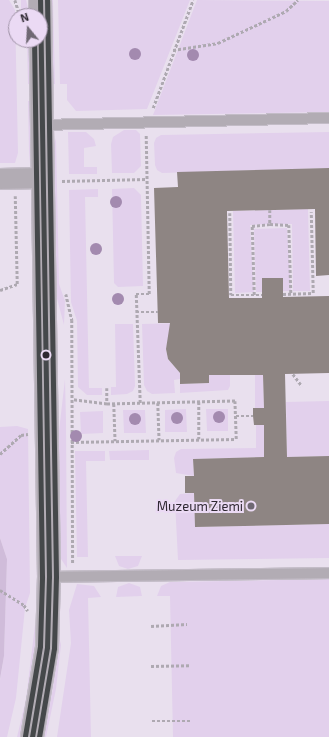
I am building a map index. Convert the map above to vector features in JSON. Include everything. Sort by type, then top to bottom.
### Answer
[{"type":"street","points":[[32,737],[47,647],[49,577],[53,179],[42,125],[40,0]]},
{"type":"street","points":[[7,184],[53,179]]},
{"type":"lane","points":[[42,125],[329,118]]},
{"type":"lane","points":[[49,577],[329,573]]},
{"type":"path","points":[[154,106],[173,50],[193,0]]},
{"type":"path","points":[[173,50],[218,43],[286,11],[298,0]]},
{"type":"path","points":[[140,403],[136,294],[149,294],[146,122]]},
{"type":"path","points":[[53,179],[148,179]]},
{"type":"path","points":[[0,290],[17,284],[7,184]]},
{"type":"path","points":[[270,210],[270,224]]},
{"type":"path","points":[[283,294],[313,293],[311,212]]},
{"type":"path","points":[[230,213],[232,295],[262,294]]},
{"type":"path","points":[[254,295],[252,226],[270,224],[289,225],[291,294]]},
{"type":"path","points":[[136,312],[158,312]]},
{"type":"path","points":[[293,374],[302,386]]},
{"type":"path","points":[[107,388],[107,404]]},
{"type":"path","points":[[71,442],[236,439],[236,401],[107,404],[73,400]]},
{"type":"path","points":[[199,402],[199,439]]},
{"type":"path","points":[[158,403],[159,440]]},
{"type":"path","points":[[114,404],[115,441]]},
{"type":"path","points":[[236,416],[253,416]]},
{"type":"path","points":[[0,454],[21,435],[33,434]]},
{"type":"path","points":[[0,590],[24,605],[29,614]]},
{"type":"path","points":[[150,626],[187,624]]},
{"type":"path","points":[[151,666],[190,665]]},
{"type":"path","points":[[152,721],[191,721]]},
{"type":"shaded area","points":[[0,0],[9,0],[14,8],[8,8],[8,48],[16,48],[18,153],[15,163],[0,163]]},
{"type":"shaded area","points":[[21,0],[26,0],[28,8],[21,8]]},
{"type":"shaded area","points":[[50,0],[53,0],[55,84],[52,84]]},
{"type":"shaded area","points":[[58,0],[190,0],[147,109],[76,111],[67,100],[67,84],[60,84]]},
{"type":"shaded area","points":[[197,0],[329,1],[329,112],[153,115]]},
{"type":"shaded area","points":[[27,48],[31,48],[32,84],[28,84]]},
{"type":"shaded area","points":[[28,101],[32,101],[30,164],[29,152]]},
{"type":"shaded area","points":[[124,130],[136,130],[140,134],[141,166],[134,173],[112,173],[111,144],[113,137]]},
{"type":"shaded area","points":[[68,132],[86,132],[94,139],[96,146],[84,148],[84,167],[97,167],[97,174],[69,174]]},
{"type":"shaded area","points":[[329,132],[329,168],[162,173],[157,170],[155,165],[154,143],[156,138],[161,135]]},
{"type":"shaded area","points":[[56,138],[59,284],[65,301],[64,325],[55,291],[53,147]]},
{"type":"shaded area","points":[[134,188],[141,195],[143,286],[118,287],[114,283],[112,189]]},
{"type":"shaded area","points":[[98,189],[98,197],[85,197],[89,388],[102,388],[102,395],[87,395],[78,387],[77,321],[71,302],[69,190]]},
{"type":"shaded area","points":[[308,209],[310,291],[293,291],[292,224],[270,224],[250,225],[254,292],[235,293],[233,211]]},
{"type":"shaded area","points":[[287,228],[291,291],[283,291],[283,278],[262,278],[262,292],[256,292],[254,229]]},
{"type":"shaded area","points":[[182,323],[171,331],[166,349],[168,359],[180,373],[180,379],[174,380],[175,393],[152,394],[147,391],[144,385],[142,324]]},
{"type":"shaded area","points":[[115,324],[133,324],[135,386],[133,391],[127,394],[111,395],[111,387],[116,387]]},
{"type":"shaded area","points":[[230,359],[230,386],[228,390],[180,393],[180,384],[209,383],[209,372]]},
{"type":"shaded area","points":[[255,375],[263,375],[264,408],[255,408]]},
{"type":"shaded area","points":[[65,379],[67,568],[59,556],[57,448]]},
{"type":"shaded area","points":[[329,401],[329,456],[287,457],[286,402]]},
{"type":"shaded area","points":[[186,409],[187,432],[165,432],[165,410]]},
{"type":"shaded area","points":[[206,409],[228,409],[228,431],[207,431]]},
{"type":"shaded area","points":[[123,410],[145,410],[146,433],[124,433]]},
{"type":"shaded area","points":[[103,411],[103,433],[81,434],[80,412]]},
{"type":"shaded area","points":[[256,425],[264,425],[264,457],[193,459],[194,476],[176,473],[174,458],[176,452],[181,449],[256,448]]},
{"type":"shaded area","points":[[17,426],[28,429],[30,593],[25,608],[16,698],[7,737],[0,737],[0,680],[4,656],[7,559],[0,538],[0,427]]},
{"type":"shaded area","points":[[149,450],[149,460],[110,460],[109,451]]},
{"type":"shaded area","points":[[75,451],[105,451],[105,461],[86,461],[88,557],[77,557]]},
{"type":"shaded area","points":[[194,493],[195,527],[329,524],[329,558],[178,560],[175,501],[180,494]]},
{"type":"shaded area","points":[[0,538],[7,559],[4,656],[0,679]]},
{"type":"shaded area","points":[[115,556],[142,556],[138,566],[128,569],[119,566]]},
{"type":"shaded area","points":[[329,579],[329,737],[173,737],[170,596],[157,596],[161,586],[170,582]]},
{"type":"shaded area","points":[[129,583],[140,587],[142,596],[116,597],[118,587]]},
{"type":"shaded area","points":[[77,584],[94,586],[101,597],[88,598],[91,737],[57,737],[71,643],[69,610]]},
{"type":"shaded area","points":[[35,625],[38,626],[37,643],[21,737],[17,737],[26,699]]},
{"type":"shaded area","points":[[58,632],[61,645],[56,689],[46,737],[43,737],[53,688]]},
{"type":"building","points":[[329,168],[329,275],[316,276],[315,209],[227,211],[229,298],[262,298],[262,278],[283,278],[283,297],[329,296],[329,373],[285,374],[287,457],[329,456],[329,524],[195,527],[194,493],[185,493],[185,476],[194,476],[193,459],[264,457],[264,425],[254,425],[253,416],[253,408],[264,408],[263,375],[209,375],[209,383],[180,384],[180,373],[168,359],[166,349],[170,323],[158,323],[154,188],[178,187],[177,172]]},
{"type":"transit line","points":[[32,737],[47,647],[49,577],[40,0]]},
{"type":"transit line","points":[[39,737],[54,648],[56,577],[47,0]]},
{"type":"transit line","points":[[25,736],[40,646],[42,577],[34,48]]},
{"type":"place","name":"Muzeum Ziemi","points":[[251,506]]}]
